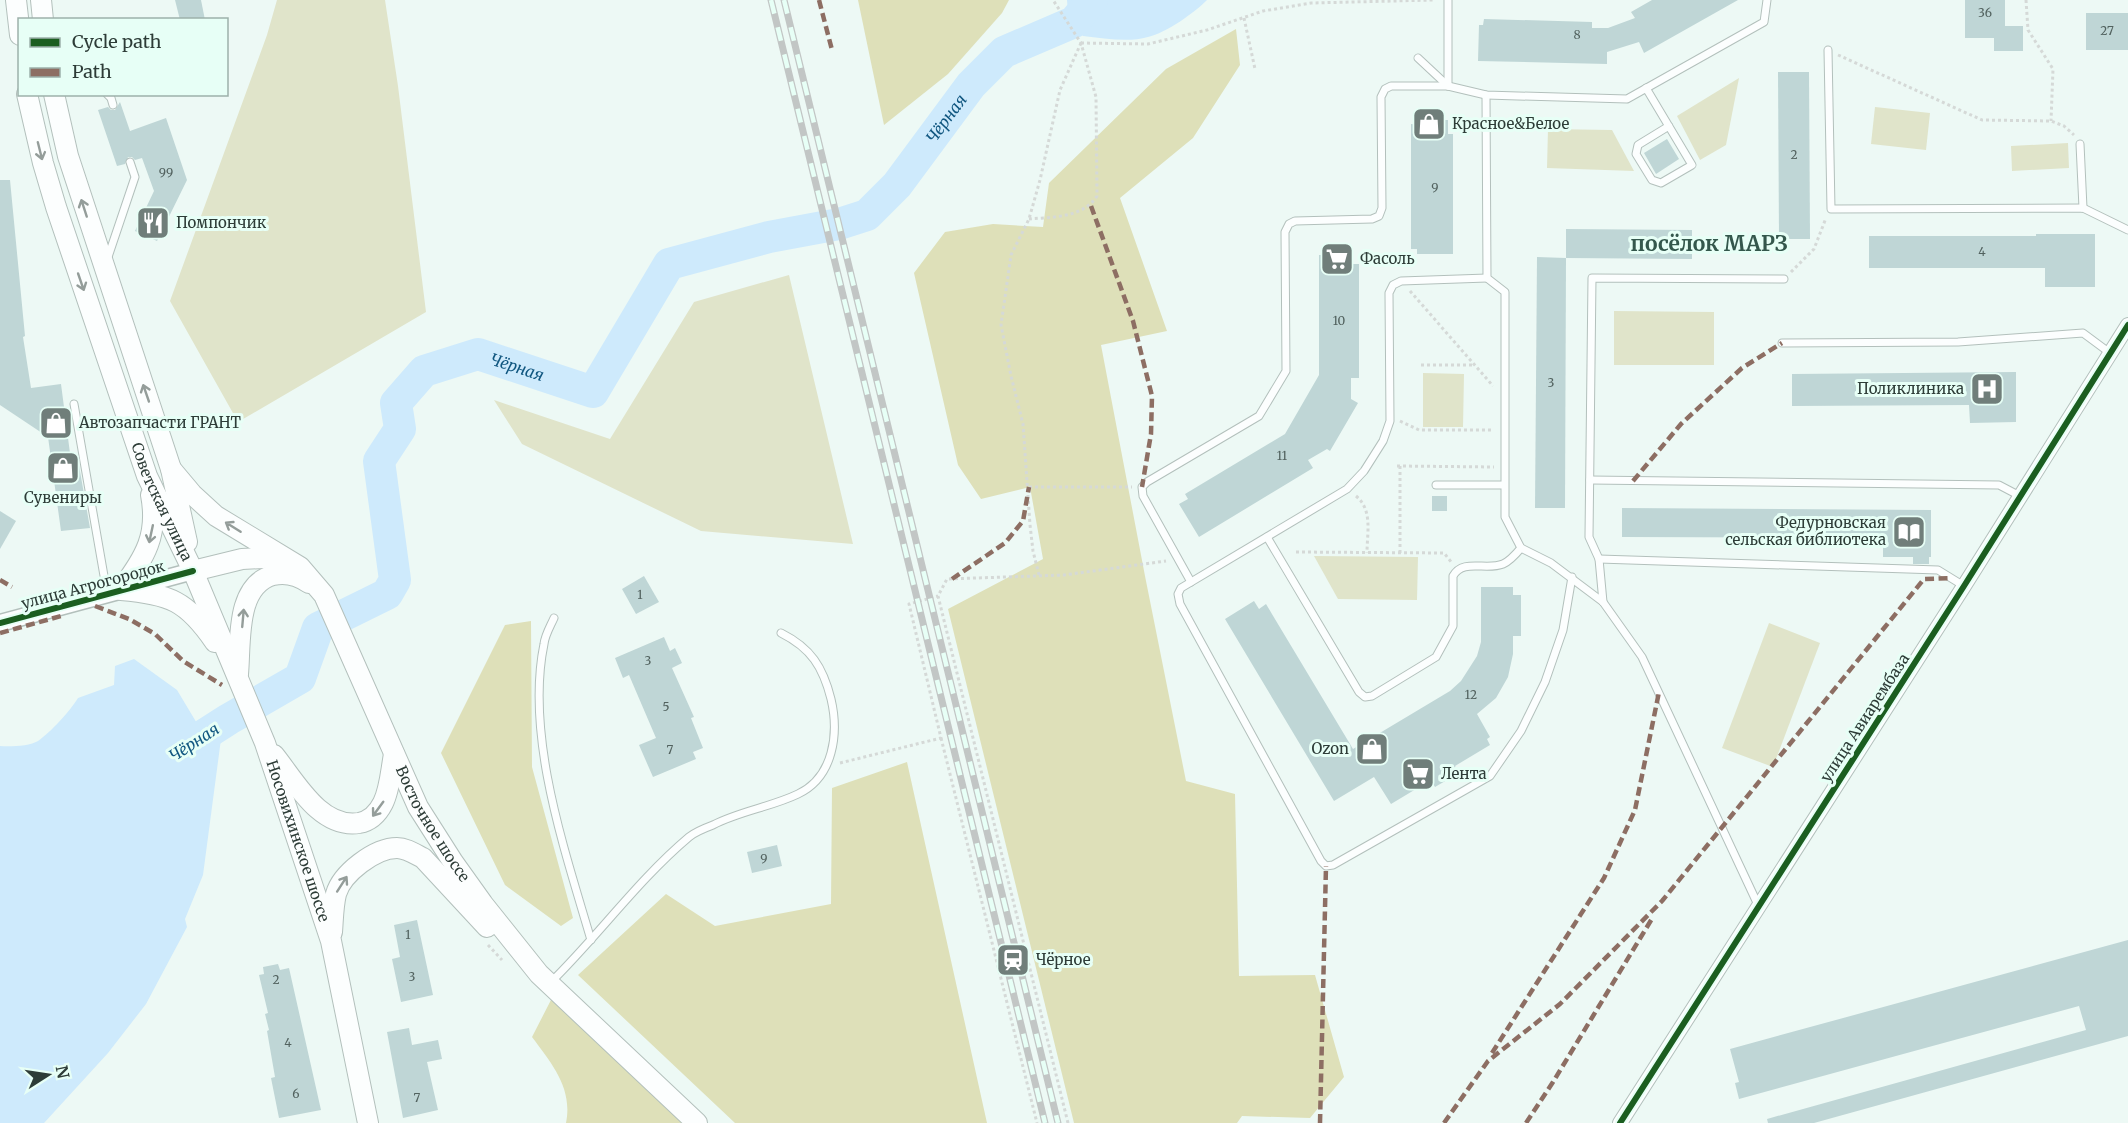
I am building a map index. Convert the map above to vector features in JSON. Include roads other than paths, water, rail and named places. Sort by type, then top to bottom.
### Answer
[{"type":"main road","points":[[16,0],[18,18]]},
{"type":"main road","points":[[41,0],[43,18]]},
{"type":"main road","name":"Советская улица","points":[[27,96],[56,207],[147,476],[193,571]]},
{"type":"main road","name":"Советская улица","points":[[54,96],[68,156],[171,469],[193,571]]},
{"type":"main road","name":"Восточное шоссе","points":[[171,469],[192,494],[216,516],[300,567],[325,599],[418,807],[453,862],[526,959],[549,984],[697,1123]]},
{"type":"main road","points":[[114,592],[142,559],[151,539],[153,507],[147,476]]},
{"type":"main road","points":[[193,571],[242,559],[265,556],[284,557]]},
{"type":"main road","name":"Носовихинское шоссе","points":[[193,571],[265,743],[331,941],[368,1123]]},
{"type":"main road","points":[[238,677],[244,610],[248,595],[259,582],[272,576],[288,574],[304,580],[325,599]]},
{"type":"main road","points":[[114,592],[153,593],[170,599],[187,609],[202,624],[238,677]]},
{"type":"main road","points":[[265,743],[321,812],[340,822],[352,824],[373,817],[380,810],[387,790],[394,754]]},
{"type":"main road","points":[[331,941],[336,894],[343,881],[359,864],[382,852],[397,848],[423,858],[502,942],[526,959]]},
{"type":"street","name":"улица Авиарембаза","points":[[1620,1123],[1964,586],[2128,325]]},
{"type":"street","name":"улица Агрогородок","points":[[0,623],[193,571]]},
{"type":"lane","points":[[1448,0],[1448,86]]},
{"type":"lane","points":[[1191,582],[1143,496],[1142,487],[1259,416],[1286,371],[1286,232],[1288,224],[1295,221],[1372,219],[1379,216],[1382,208],[1381,97],[1384,89],[1391,86],[1448,86],[1486,95],[1627,99],[1764,22],[1767,0]]},
{"type":"lane","points":[[1828,50],[1831,208],[2083,208],[2128,230]]},
{"type":"lane","points":[[1418,58],[1448,86]]},
{"type":"lane","points":[[1646,88],[1669,126],[1692,165],[1661,183],[1652,180],[1636,154],[1638,145],[1669,126]]},
{"type":"lane","points":[[1486,95],[1487,278]]},
{"type":"lane","points":[[109,96],[113,105]]},
{"type":"lane","points":[[2080,144],[2083,208]]},
{"type":"lane","points":[[104,268],[135,177],[130,162]]},
{"type":"lane","points":[[1572,577],[1563,630],[1545,682],[1521,731],[1490,776],[1334,865],[1326,866],[1321,861],[1180,604],[1178,594],[1181,588],[1347,489],[1364,471],[1383,441],[1389,416],[1389,293],[1393,285],[1401,281],[1487,278],[1505,292],[1505,518],[1521,548],[1551,563],[1572,577],[1603,602],[1642,657],[1759,907]]},
{"type":"lane","points":[[1603,602],[1599,560],[1589,537],[1592,278],[1784,279]]},
{"type":"lane","points":[[1782,343],[1958,342],[2083,333],[2110,353]]},
{"type":"lane","points":[[74,404],[114,592]]},
{"type":"lane","points":[[1590,480],[1999,485],[2020,496]]},
{"type":"lane","points":[[1436,485],[1504,485]]},
{"type":"lane","points":[[1267,537],[1359,692],[1365,698],[1436,657],[1453,626],[1453,576],[1457,569],[1463,566],[1503,564],[1521,548]]},
{"type":"lane","points":[[1599,560],[1938,570],[1964,586]]},
{"type":"lane","points":[[554,618],[544,642],[541,672],[540,706],[543,742],[558,827],[591,940]]},
{"type":"lane","points":[[549,984],[658,866],[691,836],[730,816],[799,794],[822,774],[833,747],[834,720],[824,675],[807,649],[781,633]]},
{"type":"water","points":[[1067,0],[1207,0],[1171,27],[1155,35],[1124,40],[1083,36],[1068,13]]},
{"type":"water","points":[[134,659],[177,690],[198,725],[210,716],[229,719],[221,739],[203,875],[185,919],[187,927],[146,1004],[108,1053],[44,1123],[0,1123],[0,746],[20,746],[38,741],[60,721],[78,698],[114,685],[115,666]]},
{"type":"waterway","name":"Чёрная","points":[[193,742],[300,678],[318,628],[387,594],[395,580],[379,461],[400,429],[396,403],[424,371],[478,354],[593,392],[669,264],[769,237],[839,224],[867,215],[897,185],[971,85],[1004,52],[1074,22],[1092,0]]},
{"type":"railway","points":[[771,0],[1045,1123]]},
{"type":"railway","points":[[784,0],[1058,1123]]},
{"type":"place","name":"Красное&Белое","points":[[1429,124]]},
{"type":"place","name":"Помпончик","points":[[153,223]]},
{"type":"place","name":"Фасоль","points":[[1337,259]]},
{"type":"place","name":"Поликлиника","points":[[1987,389]]},
{"type":"place","name":"Автозапчасти ГРАНТ","points":[[56,423]]},
{"type":"place","name":"Сувениры","points":[[63,468]]},
{"type":"place","name":"Федурновская сельская библиотека","points":[[1909,532]]},
{"type":"place","name":"Ozon","points":[[1372,749]]},
{"type":"place","name":"Лента","points":[[1418,774]]},
{"type":"place","name":"Чёрное","points":[[1013,960]]},
{"type":"district","name":"посёлок МАРЗ","points":[[1709,244]]}]
